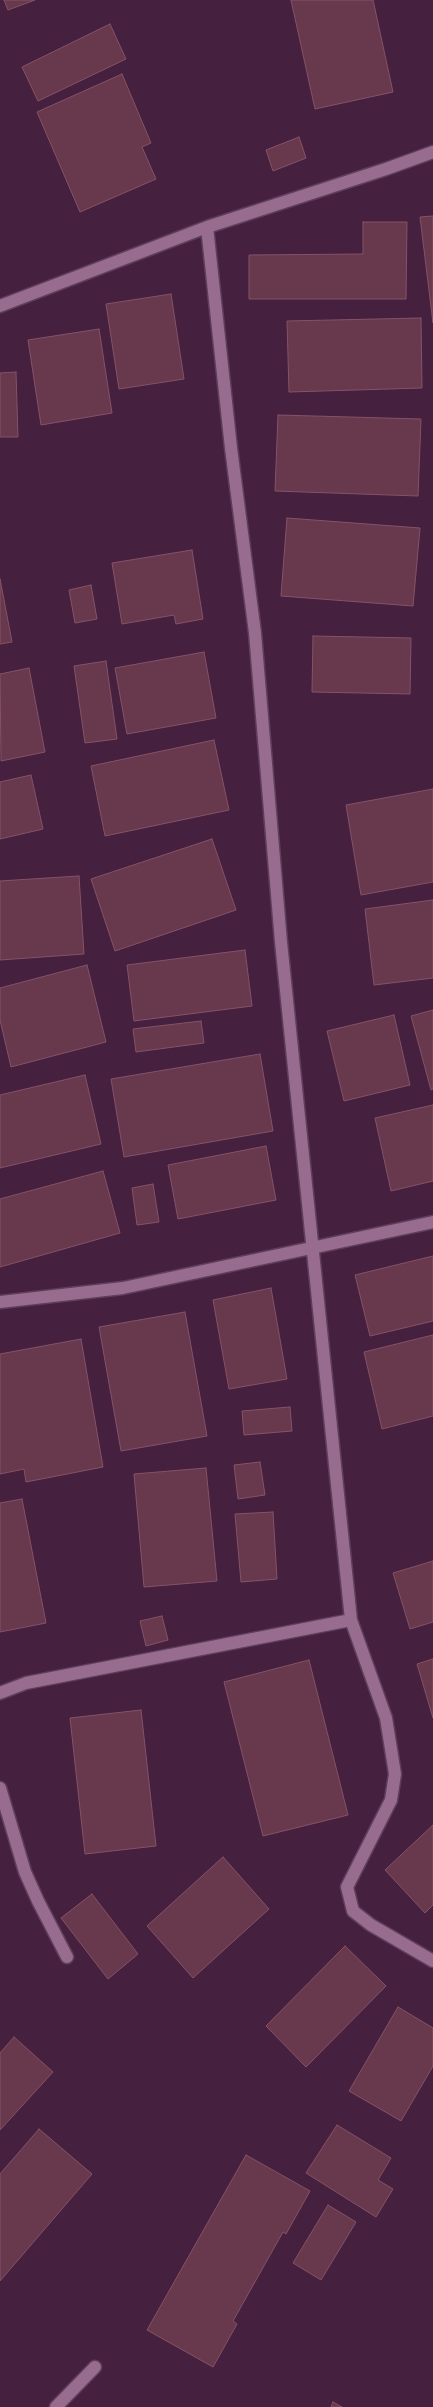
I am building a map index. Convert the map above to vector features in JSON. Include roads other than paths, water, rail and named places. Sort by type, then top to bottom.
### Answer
[{"type":"street","points":[[0,306],[207,227],[433,152]]},
{"type":"street","points":[[207,227],[231,448],[255,633],[281,942],[314,1245],[351,1620],[386,1718],[396,1774],[391,1800],[347,1887],[353,1911],[370,1925],[433,1961]]},
{"type":"street","points":[[0,1302],[123,1288],[314,1245],[433,1222]]},
{"type":"street","points":[[0,1692],[26,1683],[351,1620]]},
{"type":"street","points":[[0,1788],[26,1872],[38,1901],[67,1957]]},
{"type":"street","points":[[56,2407],[94,2367]]}]
